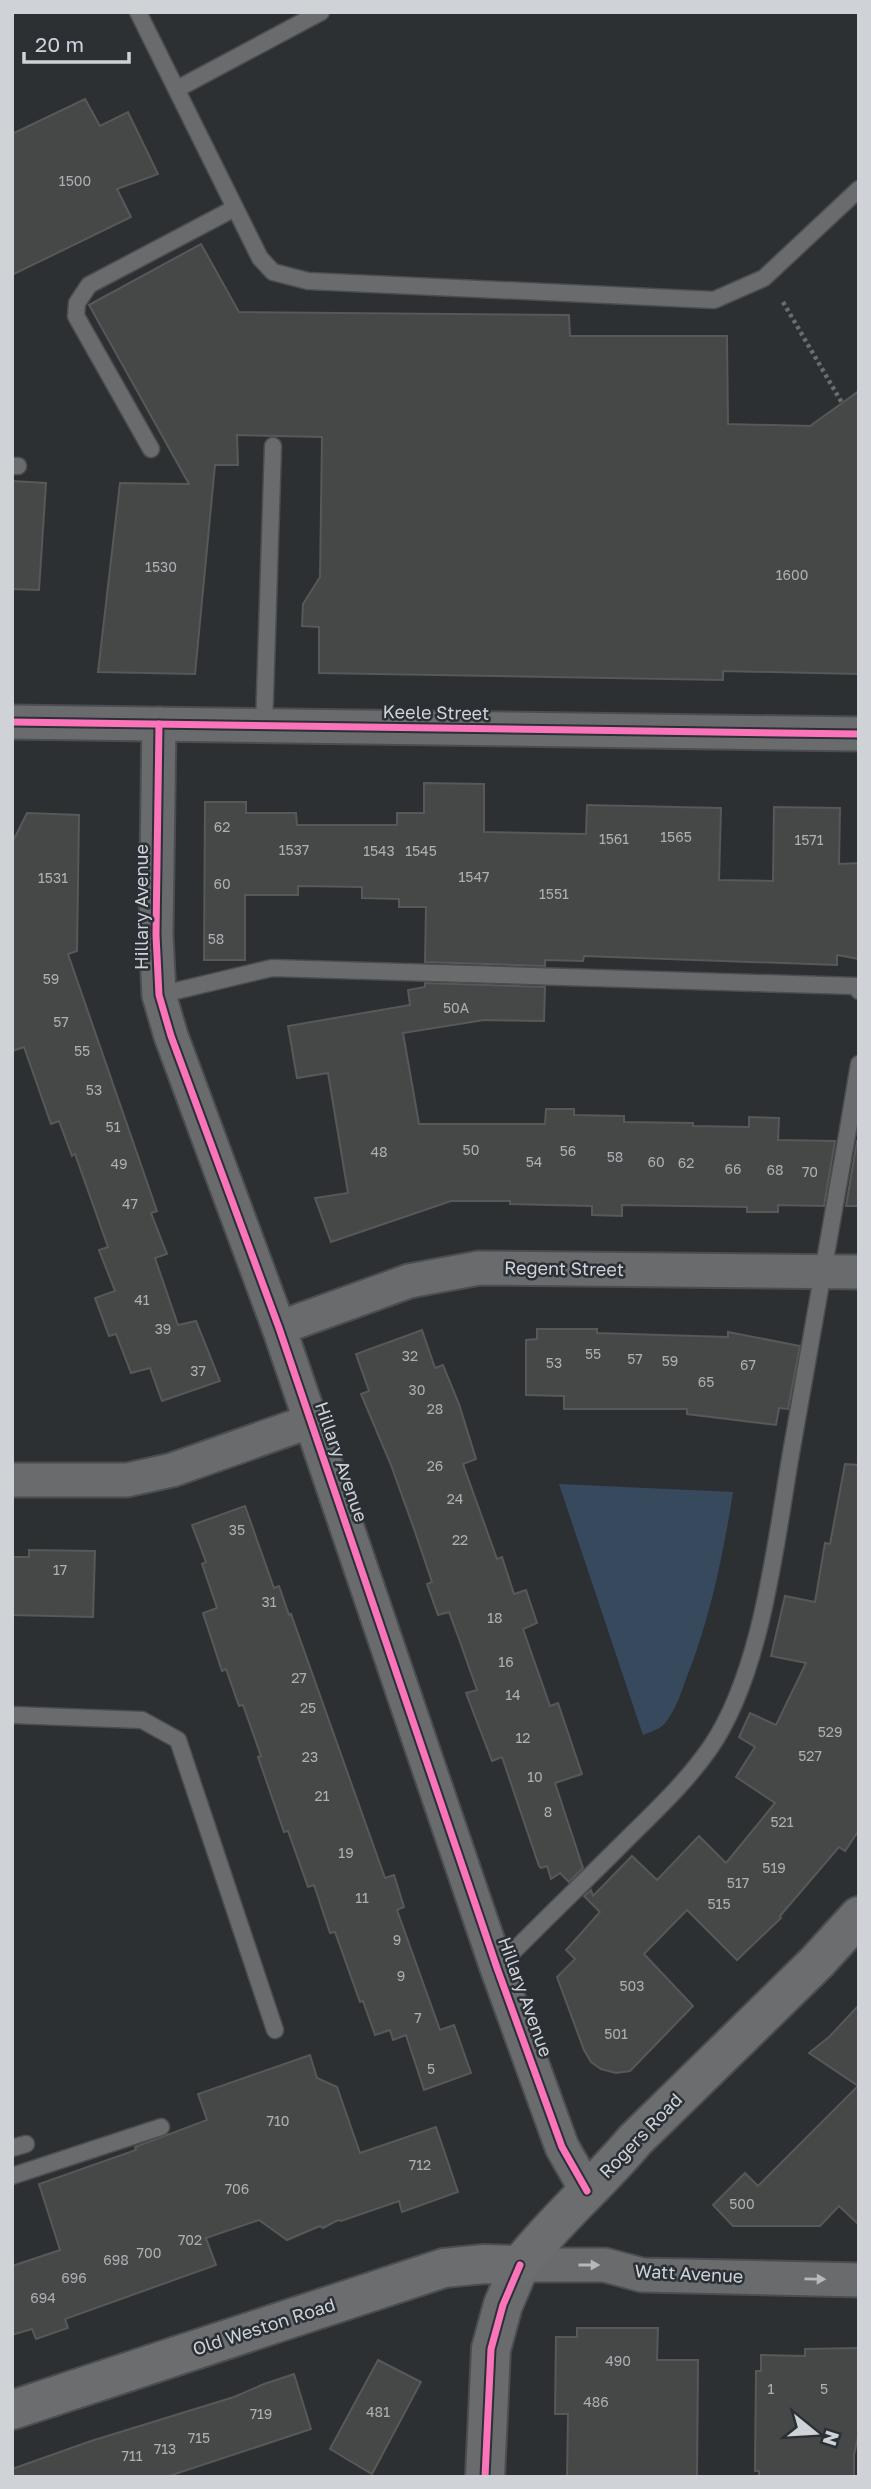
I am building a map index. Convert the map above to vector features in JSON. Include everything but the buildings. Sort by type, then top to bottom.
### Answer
[{"type":"main road","name":"Rogers Road","points":[[520,2265],[545,2233],[635,2140],[817,1962],[859,1916]]},
{"type":"main road","name":"Old Weston Road","points":[[12,2410],[444,2268],[484,2264],[520,2265]]},
{"type":"street","name":"Keele Street","points":[[12,722],[859,734]]},
{"type":"street","name":"Hillary Avenue","points":[[159,724],[156,935],[159,995],[171,1036],[279,1328],[497,1968],[562,2147],[587,2191]]},
{"type":"street","name":"Regent Street","points":[[279,1328],[409,1281],[479,1268],[859,1272]]},
{"type":"street","points":[[12,1480],[127,1480],[172,1470],[311,1421]]},
{"type":"street","name":"Watt Avenue","points":[[520,2265],[605,2265],[642,2275],[859,2280]]},
{"type":"street","name":"Rogers Road","points":[[485,2477],[491,2349],[503,2305],[520,2265]]},
{"type":"lane","points":[[138,12],[260,257],[273,272],[308,281],[714,300],[764,278],[859,189]]},
{"type":"lane","points":[[177,89],[321,12]]},
{"type":"lane","points":[[151,449],[76,316],[77,303],[89,285],[235,208]]},
{"type":"lane","points":[[264,726],[273,446]]},
{"type":"lane","points":[[159,995],[272,968],[855,986],[859,991]]},
{"type":"lane","points":[[497,1968],[666,1801],[709,1749],[725,1722],[742,1681],[762,1608],[859,1064]]},
{"type":"lane","points":[[12,1715],[142,1720],[178,1740],[275,2030]]},
{"type":"lane","points":[[12,2176],[160,2127]]},
{"type":"path","points":[[783,302],[842,403]]},
{"type":"shaded area","points":[[559,1484],[733,1492],[709,1610],[682,1690],[664,1724],[643,1735]]},
{"type":"cycle path","points":[[12,722],[859,734]]},
{"type":"cycle path","points":[[159,724],[156,935],[159,995],[171,1036],[279,1328],[497,1968],[562,2147],[587,2191]]},
{"type":"cycle path","points":[[485,2477],[491,2349],[503,2305],[520,2265]]}]
